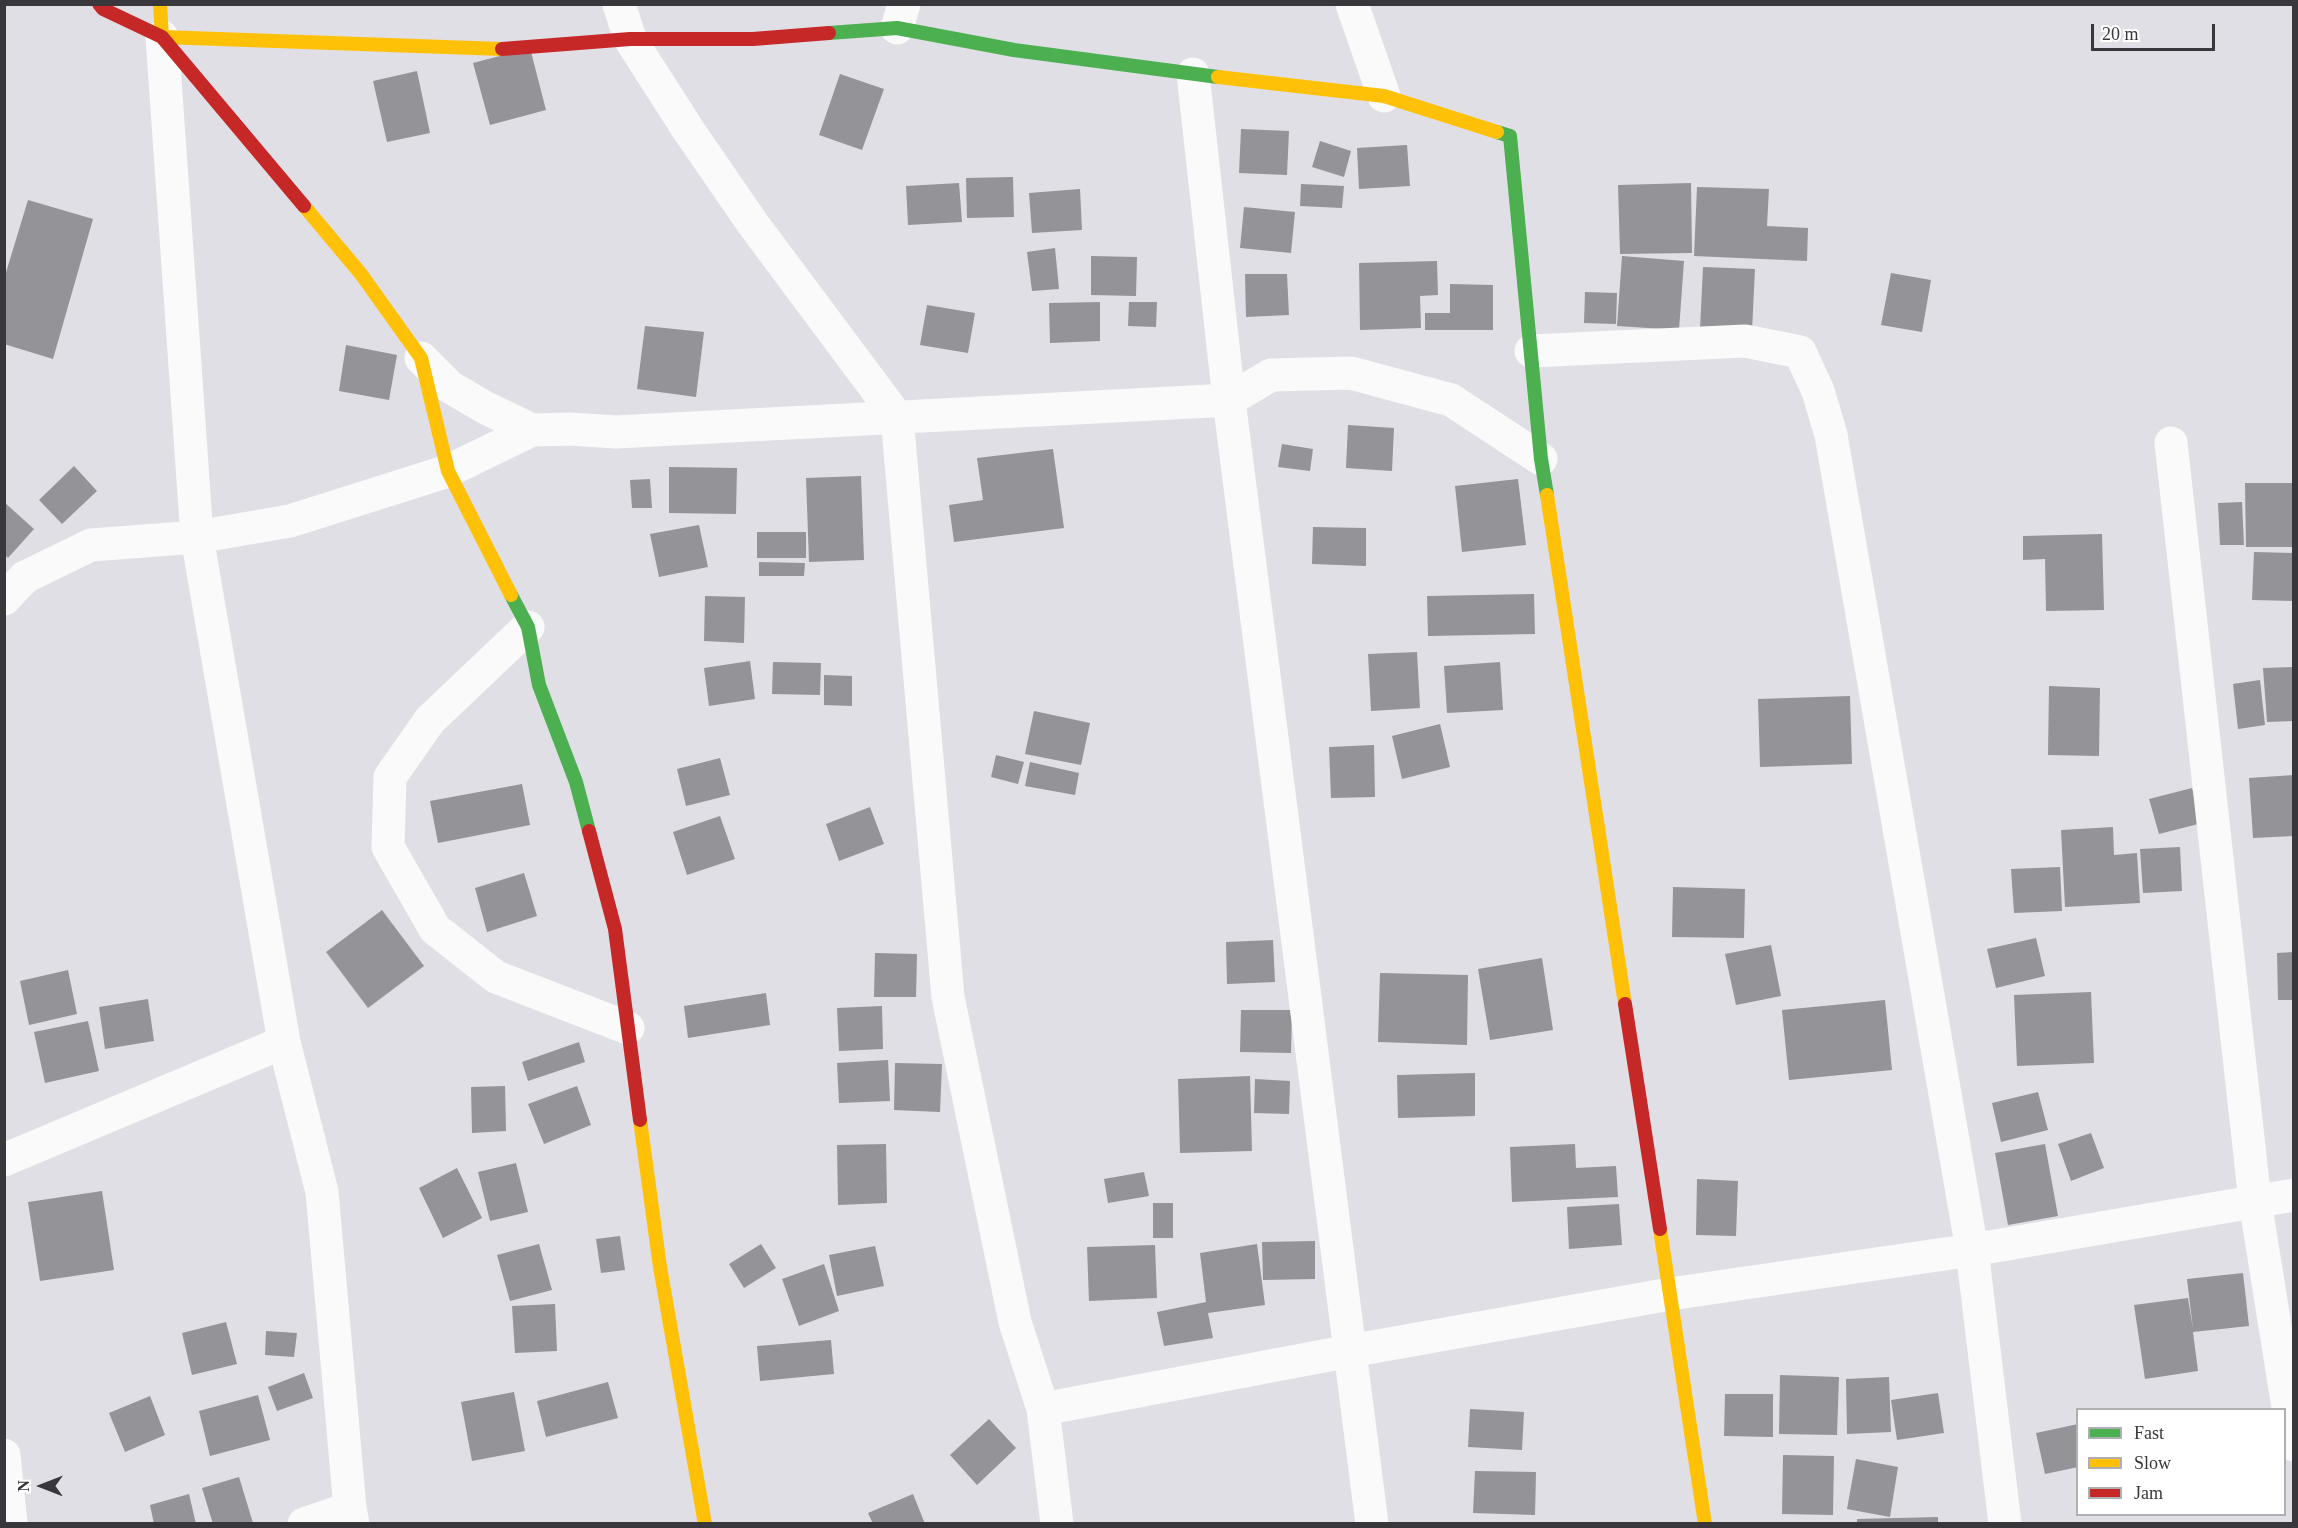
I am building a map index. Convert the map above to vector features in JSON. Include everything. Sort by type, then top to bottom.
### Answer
[{"type":"street","points":[[99,4],[103,9],[162,37],[488,50],[630,39],[753,39],[901,16],[1014,50],[1384,96],[1510,136],[1541,459],[1705,1524]]},
{"type":"street","points":[[160,4],[196,537],[284,1042],[322,1192],[351,1516],[304,1524]]},
{"type":"street","points":[[619,4],[630,39],[689,130],[753,224],[897,417],[948,997],[1015,1323],[1043,1409],[1057,1524]]},
{"type":"street","points":[[1352,4],[1384,96]]},
{"type":"street","points":[[162,37],[361,274],[421,358],[450,387],[486,408],[532,430]]},
{"type":"street","points":[[1193,74],[1229,400],[1372,1524]]},
{"type":"street","points":[[1531,351],[1745,341],[1800,352],[1818,391],[1831,435],[1972,1250],[2005,1524]]},
{"type":"street","points":[[421,358],[448,471],[528,627],[539,685],[576,782],[615,930],[660,1267],[705,1524]]},
{"type":"street","points":[[4,599],[25,577],[91,545],[196,537],[290,521],[448,471],[532,430],[570,429],[616,432],[1229,400],[1271,375],[1351,373],[1451,400],[1541,459]]},
{"type":"street","points":[[2171,443],[2255,1201],[2294,1445]]},
{"type":"street","points":[[528,627],[430,720],[390,777],[388,847],[435,930],[496,977],[628,1028]]},
{"type":"street","points":[[4,1160],[284,1042]]},
{"type":"street","points":[[1043,1409],[1670,1294],[1972,1250],[2294,1195]]},
{"type":"street","points":[[4,1455],[11,1524]]},
{"type":"building","points":[[530,48],[546,110],[490,125],[473,63]]},
{"type":"building","points":[[417,71],[430,133],[387,142],[373,81]]},
{"type":"building","points":[[840,74],[884,89],[862,150],[819,135]]},
{"type":"building","points":[[1241,129],[1289,131],[1287,175],[1239,173]]},
{"type":"building","points":[[1320,141],[1351,151],[1344,177],[1312,167]]},
{"type":"building","points":[[1407,145],[1410,186],[1359,189],[1357,148]]},
{"type":"building","points":[[1013,177],[1014,217],[967,218],[966,178]]},
{"type":"building","points":[[959,183],[962,222],[908,225],[906,186]]},
{"type":"building","points":[[1691,183],[1692,253],[1620,254],[1618,185]]},
{"type":"building","points":[[1301,184],[1344,186],[1342,208],[1300,206]]},
{"type":"building","points":[[1697,187],[1769,189],[1767,226],[1808,228],[1807,261],[1694,256]]},
{"type":"building","points":[[1080,189],[1082,230],[1032,233],[1029,193]]},
{"type":"building","points":[[28,200],[93,219],[53,359],[4,344],[4,279]]},
{"type":"building","points":[[1244,207],[1295,212],[1291,253],[1240,248]]},
{"type":"building","points":[[1055,248],[1059,289],[1032,291],[1027,252]]},
{"type":"building","points":[[1091,256],[1137,257],[1136,296],[1091,295]]},
{"type":"building","points":[[1622,256],[1684,261],[1679,330],[1617,326]]},
{"type":"building","points":[[1437,261],[1438,295],[1420,296],[1421,328],[1360,330],[1359,263]]},
{"type":"building","points":[[1703,267],[1755,269],[1752,331],[1700,329]]},
{"type":"building","points":[[1891,273],[1931,280],[1922,332],[1881,325]]},
{"type":"building","points":[[1245,274],[1287,274],[1289,315],[1246,317]]},
{"type":"building","points":[[1450,284],[1493,285],[1493,330],[1425,330],[1425,313],[1450,313]]},
{"type":"building","points":[[1585,292],[1617,293],[1616,324],[1584,323]]},
{"type":"building","points":[[1100,302],[1100,341],[1050,343],[1049,303]]},
{"type":"building","points":[[1129,302],[1157,302],[1156,327],[1128,326]]},
{"type":"building","points":[[927,305],[975,313],[968,353],[920,345]]},
{"type":"building","points":[[645,326],[704,332],[696,397],[637,389]]},
{"type":"building","points":[[346,345],[397,355],[389,400],[339,391]]},
{"type":"building","points":[[1348,425],[1394,428],[1392,471],[1346,468]]},
{"type":"building","points":[[1282,444],[1313,449],[1310,471],[1278,467]]},
{"type":"building","points":[[1053,449],[1064,528],[954,542],[949,505],[983,500],[977,458]]},
{"type":"building","points":[[74,466],[97,491],[62,524],[39,500]]},
{"type":"building","points":[[669,467],[737,468],[736,514],[669,513]]},
{"type":"building","points":[[861,476],[864,560],[809,562],[806,478]]},
{"type":"building","points":[[650,479],[652,508],[632,508],[630,480]]},
{"type":"building","points":[[1518,479],[1526,545],[1462,552],[1455,486]]},
{"type":"building","points":[[2245,483],[2294,483],[2294,547],[2246,547]]},
{"type":"building","points":[[4,502],[34,529],[8,558],[4,554]]},
{"type":"building","points":[[2242,502],[2244,545],[2220,545],[2218,503]]},
{"type":"building","points":[[699,525],[708,567],[659,577],[650,534]]},
{"type":"building","points":[[1313,527],[1366,528],[1366,566],[1312,564]]},
{"type":"building","points":[[757,532],[806,532],[806,558],[757,558]]},
{"type":"building","points":[[2102,534],[2104,610],[2046,611],[2045,559],[2023,560],[2023,536]]},
{"type":"building","points":[[2254,552],[2294,553],[2294,601],[2252,600]]},
{"type":"building","points":[[759,562],[805,563],[804,576],[759,576]]},
{"type":"building","points":[[1534,594],[1535,634],[1428,636],[1427,596]]},
{"type":"building","points":[[705,596],[745,597],[744,643],[704,641]]},
{"type":"building","points":[[1417,652],[1420,708],[1371,711],[1368,654]]},
{"type":"building","points":[[750,661],[755,699],[709,706],[704,668]]},
{"type":"building","points":[[773,662],[821,663],[820,695],[772,694]]},
{"type":"building","points":[[1500,662],[1503,710],[1447,713],[1444,666]]},
{"type":"building","points":[[2294,667],[2294,721],[2267,722],[2263,668]]},
{"type":"building","points":[[824,675],[852,676],[852,706],[824,705]]},
{"type":"building","points":[[2260,680],[2265,725],[2238,729],[2233,684]]},
{"type":"building","points":[[2049,686],[2100,688],[2099,756],[2048,755]]},
{"type":"building","points":[[1850,696],[1852,764],[1760,767],[1758,699]]},
{"type":"building","points":[[1034,711],[1090,723],[1081,765],[1025,754]]},
{"type":"building","points":[[1440,724],[1450,767],[1402,779],[1392,736]]},
{"type":"building","points":[[1374,745],[1375,797],[1331,798],[1329,747]]},
{"type":"building","points":[[996,755],[1024,762],[1018,784],[991,777]]},
{"type":"building","points":[[720,758],[730,795],[686,806],[677,769]]},
{"type":"building","points":[[1030,762],[1079,773],[1075,795],[1025,786]]},
{"type":"building","points":[[2294,775],[2294,836],[2253,838],[2249,778]]},
{"type":"building","points":[[522,784],[530,825],[438,843],[430,801]]},
{"type":"building","points":[[2192,788],[2202,823],[2159,834],[2149,799]]},
{"type":"building","points":[[870,807],[884,844],[839,861],[826,824]]},
{"type":"building","points":[[720,816],[735,859],[687,875],[673,832]]},
{"type":"building","points":[[2113,827],[2114,855],[2137,853],[2140,903],[2065,907],[2061,830]]},
{"type":"building","points":[[2180,847],[2182,891],[2143,893],[2140,849]]},
{"type":"building","points":[[2060,867],[2062,911],[2014,913],[2011,869]]},
{"type":"building","points":[[524,873],[537,916],[487,932],[475,888]]},
{"type":"building","points":[[1673,887],[1745,889],[1744,938],[1672,937]]},
{"type":"building","points":[[382,910],[424,966],[368,1008],[326,952]]},
{"type":"building","points":[[2036,938],[2045,976],[1996,988],[1987,949]]},
{"type":"building","points":[[1273,940],[1275,982],[1227,984],[1226,942]]},
{"type":"building","points":[[1771,945],[1781,996],[1736,1005],[1725,954]]},
{"type":"building","points":[[2294,952],[2294,1000],[2278,1000],[2277,953]]},
{"type":"building","points":[[875,953],[917,954],[916,997],[874,997]]},
{"type":"building","points":[[1542,958],[1553,1030],[1490,1040],[1478,969]]},
{"type":"building","points":[[68,970],[77,1014],[29,1025],[20,981]]},
{"type":"building","points":[[1380,973],[1468,975],[1467,1045],[1378,1042]]},
{"type":"building","points":[[2091,992],[2094,1063],[2017,1066],[2014,995]]},
{"type":"building","points":[[766,993],[770,1025],[688,1038],[684,1006]]},
{"type":"building","points":[[148,999],[154,1041],[105,1049],[99,1007]]},
{"type":"building","points":[[1885,1000],[1892,1070],[1789,1080],[1782,1010]]},
{"type":"building","points":[[882,1006],[883,1049],[839,1051],[837,1008]]},
{"type":"building","points":[[1241,1010],[1292,1010],[1291,1053],[1240,1052]]},
{"type":"building","points":[[88,1021],[99,1071],[45,1083],[34,1032]]},
{"type":"building","points":[[579,1042],[585,1062],[528,1081],[522,1062]]},
{"type":"building","points":[[888,1060],[890,1101],[839,1103],[837,1063]]},
{"type":"building","points":[[895,1063],[942,1064],[940,1112],[894,1110]]},
{"type":"building","points":[[1475,1073],[1475,1116],[1398,1118],[1397,1075]]},
{"type":"building","points":[[1250,1076],[1252,1151],[1180,1153],[1178,1079]]},
{"type":"building","points":[[1255,1079],[1290,1081],[1289,1114],[1254,1113]]},
{"type":"building","points":[[505,1086],[506,1131],[472,1133],[471,1087]]},
{"type":"building","points":[[577,1086],[591,1125],[544,1144],[528,1104]]},
{"type":"building","points":[[2038,1092],[2048,1130],[2001,1142],[1992,1103]]},
{"type":"building","points":[[2091,1133],[2104,1168],[2071,1181],[2058,1144]]},
{"type":"building","points":[[886,1144],[887,1203],[838,1205],[837,1145]]},
{"type":"building","points":[[1575,1144],[1576,1168],[1616,1166],[1618,1197],[1512,1202],[1510,1147]]},
{"type":"building","points":[[2045,1144],[2058,1216],[2008,1225],[1995,1153]]},
{"type":"building","points":[[516,1163],[528,1212],[490,1221],[478,1172]]},
{"type":"building","points":[[457,1168],[482,1218],[443,1238],[419,1188]]},
{"type":"building","points":[[1144,1172],[1149,1196],[1108,1203],[1104,1179]]},
{"type":"building","points":[[1697,1179],[1738,1181],[1736,1236],[1696,1235]]},
{"type":"building","points":[[102,1191],[114,1270],[40,1281],[28,1202]]},
{"type":"building","points":[[1153,1203],[1173,1203],[1173,1238],[1153,1238]]},
{"type":"building","points":[[1619,1204],[1622,1245],[1569,1249],[1567,1207]]},
{"type":"building","points":[[620,1236],[625,1270],[601,1273],[596,1239]]},
{"type":"building","points":[[1315,1241],[1315,1279],[1263,1280],[1262,1242]]},
{"type":"building","points":[[539,1244],[552,1290],[510,1301],[497,1255]]},
{"type":"building","points":[[761,1244],[776,1268],[744,1288],[729,1264]]},
{"type":"building","points":[[1257,1244],[1265,1305],[1208,1313],[1213,1338],[1164,1346],[1157,1312],[1206,1302],[1200,1253]]},
{"type":"building","points":[[1155,1245],[1157,1298],[1089,1301],[1087,1247]]},
{"type":"building","points":[[875,1246],[884,1286],[837,1296],[829,1255]]},
{"type":"building","points":[[824,1264],[839,1311],[799,1326],[782,1279]]},
{"type":"building","points":[[2243,1273],[2249,1326],[2193,1332],[2198,1371],[2145,1379],[2134,1305],[2188,1298],[2193,1329],[2187,1279]]},
{"type":"building","points":[[555,1304],[557,1351],[515,1353],[512,1306]]},
{"type":"building","points":[[226,1322],[237,1364],[192,1375],[182,1333]]},
{"type":"building","points":[[266,1331],[297,1333],[294,1357],[265,1355]]},
{"type":"building","points":[[831,1340],[834,1374],[760,1381],[757,1346]]},
{"type":"building","points":[[304,1373],[313,1398],[277,1411],[268,1387]]},
{"type":"building","points":[[1780,1375],[1839,1377],[1837,1435],[1779,1434]]},
{"type":"building","points":[[1889,1377],[1891,1432],[1847,1434],[1846,1379]]},
{"type":"building","points":[[608,1382],[618,1418],[546,1437],[537,1401]]},
{"type":"building","points":[[514,1392],[525,1451],[472,1461],[461,1402]]},
{"type":"building","points":[[1938,1393],[1944,1433],[1897,1440],[1891,1400]]},
{"type":"building","points":[[1725,1394],[1773,1394],[1773,1437],[1724,1436]]},
{"type":"building","points":[[258,1395],[270,1440],[210,1456],[199,1411]]},
{"type":"building","points":[[150,1396],[165,1435],[125,1452],[109,1413]]},
{"type":"building","points":[[1470,1409],[1524,1412],[1522,1450],[1468,1447]]},
{"type":"building","points":[[989,1419],[1016,1448],[977,1485],[950,1455]]},
{"type":"building","points":[[2076,1424],[2076,1467],[2045,1474],[2036,1433]]},
{"type":"building","points":[[1783,1455],[1834,1456],[1833,1515],[1782,1514]]},
{"type":"building","points":[[1856,1459],[1898,1467],[1890,1517],[1847,1509]]},
{"type":"building","points":[[1475,1471],[1536,1472],[1535,1515],[1473,1513]]},
{"type":"building","points":[[239,1477],[253,1523],[213,1524],[202,1488]]},
{"type":"building","points":[[189,1494],[196,1524],[154,1524],[150,1505]]},
{"type":"building","points":[[913,1494],[925,1524],[873,1524],[868,1513]]},
{"type":"building","points":[[1938,1517],[1938,1524],[1857,1524],[1857,1519]]},
{"type":"traffic: fast","points":[[829,33],[897,28],[1014,50],[1218,77]]},
{"type":"traffic: fast","points":[[1497,132],[1510,136],[1541,459],[1547,495]]},
{"type":"traffic: fast","points":[[511,595],[528,627],[539,685],[576,782],[589,831]]},
{"type":"traffic: slow","points":[[160,4],[162,37],[502,49]]},
{"type":"traffic: slow","points":[[1218,77],[1384,96],[1497,132]]},
{"type":"traffic: slow","points":[[304,206],[361,274],[421,358],[448,471],[511,595]]},
{"type":"traffic: slow","points":[[1547,495],[1625,1004]]},
{"type":"traffic: slow","points":[[640,1120],[660,1267],[705,1524]]},
{"type":"traffic: slow","points":[[1660,1229],[1705,1524]]},
{"type":"traffic: jam","points":[[99,4],[103,9],[162,37],[304,206]]},
{"type":"traffic: jam","points":[[502,49],[630,39],[753,39],[829,33]]},
{"type":"traffic: jam","points":[[589,831],[615,929],[640,1120]]},
{"type":"traffic: jam","points":[[1625,1004],[1660,1229]]}]
